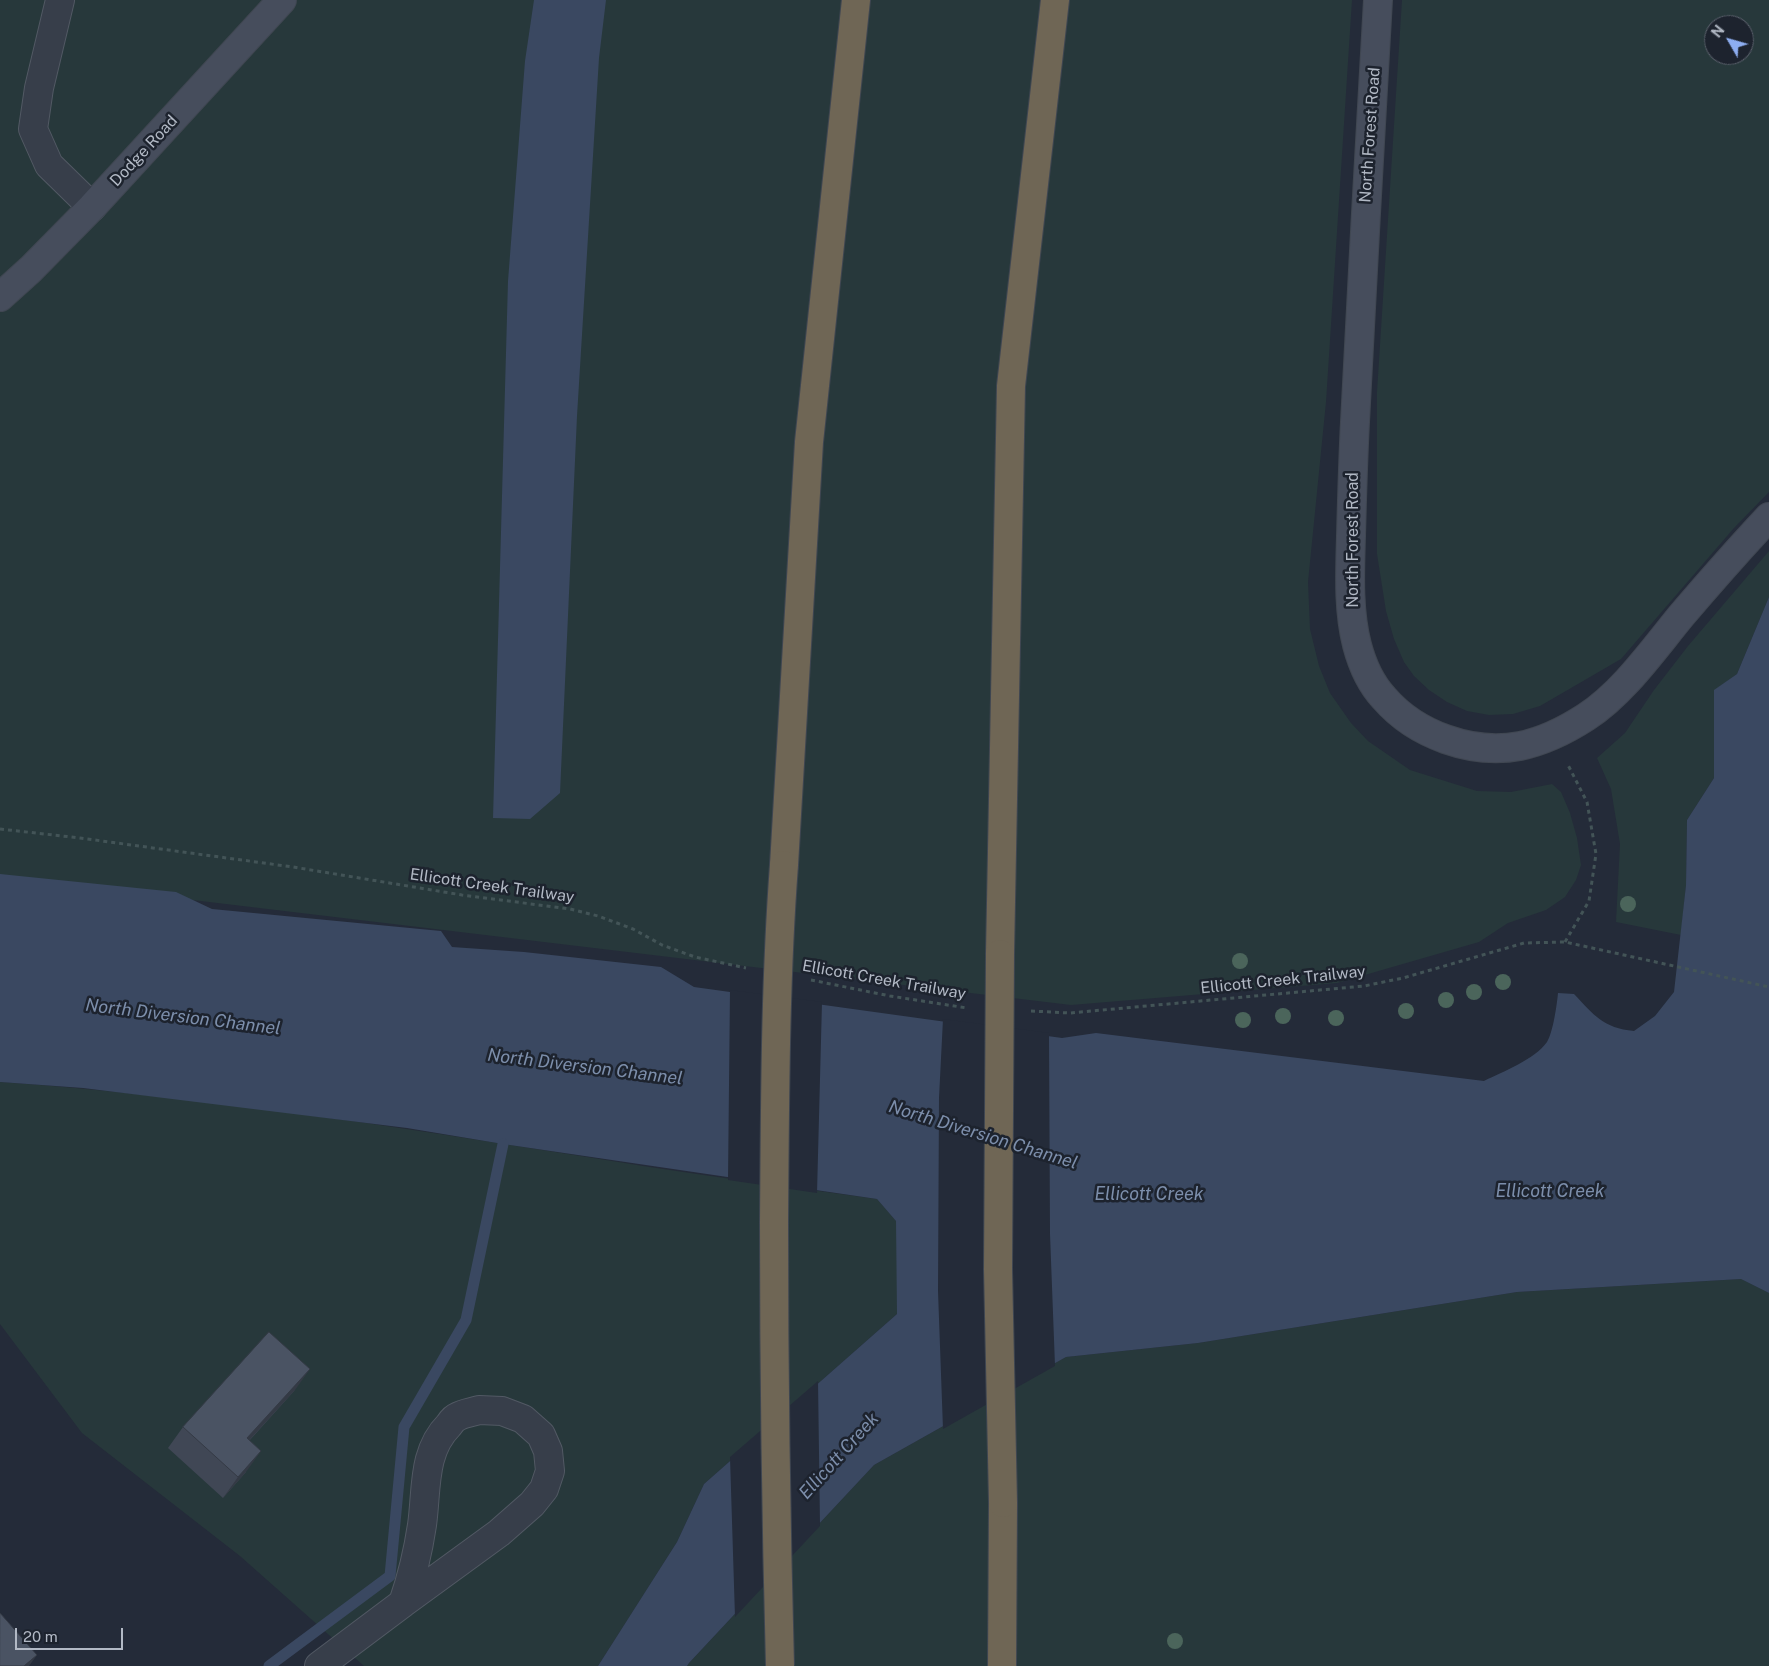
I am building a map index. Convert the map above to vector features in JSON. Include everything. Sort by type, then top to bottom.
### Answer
[{"type":"highway","points":[[780,1666],[776,1508],[774,1132],[779,939],[809,442],[856,0]]},
{"type":"highway","points":[[1002,1666],[1003,1503],[998,1268],[1000,954],[1011,386],[1055,0]]},
{"type":"street","points":[[60,0],[40,88],[33,129],[49,165],[92,207]]},
{"type":"street","name":"Dodge Road","points":[[0,297],[31,269],[92,207],[282,0]]},
{"type":"street","name":"North Forest Road","points":[[1378,0],[1352,474],[1350,577],[1356,643],[1363,665],[1383,697],[1407,719],[1422,728],[1450,740],[1467,744],[1495,748],[1519,746],[1554,736],[1589,715],[1623,684],[1717,572],[1769,517]]},
{"type":"street","points":[[319,1666],[499,1533],[532,1504],[544,1489],[550,1471],[548,1451],[541,1435],[522,1419],[502,1411],[479,1410],[457,1416],[443,1431],[432,1449],[427,1470],[419,1547],[412,1577],[403,1603]]},
{"type":"path","points":[[1565,759],[1587,802],[1596,854],[1589,901],[1565,942]]},
{"type":"path","name":"Ellicott Creek Trailway","points":[[0,829],[293,867],[462,895],[570,909],[598,916],[632,929],[662,945],[695,957],[749,968]]},
{"type":"path","name":"Ellicott Creek Trailway","points":[[1030,1011],[1070,1013],[1364,986],[1403,978],[1524,942],[1565,942],[1769,987]]},
{"type":"path","name":"Ellicott Creek Trailway","points":[[805,979],[890,996],[973,1009]]},
{"type":"shaded area","points":[[0,0],[1352,0],[1326,402],[1308,582],[1310,629],[1319,666],[1330,693],[1351,723],[1368,741],[1410,770],[1477,791],[1511,792],[1552,784],[1561,792],[1570,813],[1577,838],[1581,865],[1576,880],[1565,897],[1546,910],[1508,923],[1479,942],[1337,983],[1071,1005],[0,877]]},
{"type":"shaded area","points":[[1402,0],[1769,0],[1769,492],[1734,528],[1621,659],[1540,706],[1513,714],[1489,715],[1467,711],[1447,702],[1429,690],[1414,676],[1404,662],[1394,639],[1386,611],[1377,554],[1377,392]]},
{"type":"shaded area","points":[[1769,551],[1769,597],[1737,674],[1714,691],[1714,778],[1687,820],[1686,885],[1681,935],[1616,922],[1620,844],[1611,789],[1597,758],[1625,733],[1654,690],[1688,646]]},
{"type":"shaded area","points":[[0,1082],[242,1106],[877,1199],[897,1222],[897,1314],[704,1484],[677,1542],[598,1666],[364,1666],[240,1556],[82,1433],[0,1324]]},
{"type":"shaded area","points":[[1741,1279],[1769,1293],[1769,1666],[687,1666],[874,1465],[1066,1357],[1198,1343],[1517,1292]]},
{"type":"water","points":[[534,0],[606,0],[599,58],[577,416],[560,793],[530,819],[493,818],[508,281],[525,61]]},
{"type":"water","name":"Ellicott Creek","points":[[1769,597],[1769,1293],[1741,1279],[1517,1292],[1198,1343],[1066,1357],[874,1465],[687,1666],[598,1666],[677,1542],[704,1484],[897,1314],[896,1221],[877,1199],[407,1128],[83,1088],[0,1082],[0,874],[176,892],[212,909],[441,931],[452,947],[524,952],[661,967],[694,987],[1062,1038],[1096,1033],[1484,1081],[1527,1060],[1547,1042],[1553,1025],[1558,993],[1574,994],[1607,1024],[1634,1031],[1655,1016],[1674,992],[1686,885],[1687,820],[1714,778],[1714,690],[1737,674]]},
{"type":"pier","points":[[730,990],[822,1002],[817,1193],[728,1180]]},
{"type":"pier","points":[[943,1019],[1049,1033],[1050,1234],[1055,1366],[943,1429],[938,1291],[939,1098]]},
{"type":"pier","points":[[818,1381],[820,1526],[735,1617],[730,1457]]},
{"type":"building","points":[[269,1332],[310,1369],[247,1438],[261,1451],[238,1477],[183,1427]]},
{"type":"building","points":[[0,1613],[37,1655],[24,1666],[0,1666]]},
{"type":"waterway","points":[[269,1666],[390,1576],[404,1427],[466,1320],[503,1144]]},
{"type":"water label","name":"North Diversion Channel","points":[[183,1017]]},
{"type":"water label","name":"North Diversion Channel","points":[[585,1067]]},
{"type":"water label","name":"North Diversion Channel","points":[[983,1135]]}]
